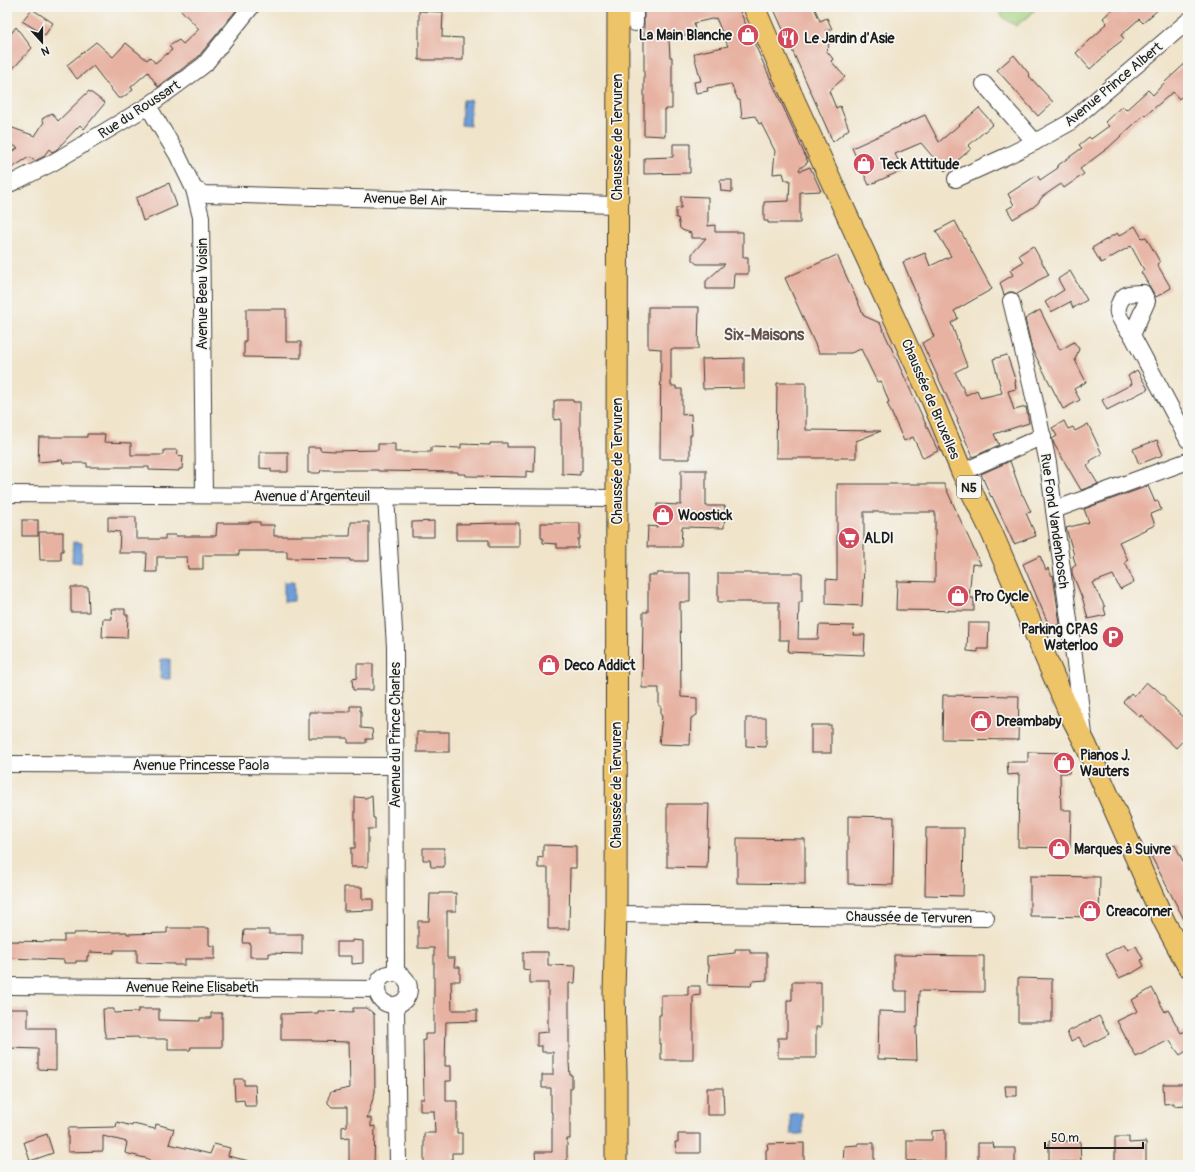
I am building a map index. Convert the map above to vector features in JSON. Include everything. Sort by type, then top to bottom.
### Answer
[{"type":"main road","name":"Chaussée de Tervuren","points":[[616,1165],[614,992],[616,914],[618,7]]},
{"type":"main road","name":"Chaussée de Bruxelles","points":[[754,7],[794,100],[932,400],[962,472],[992,533],[1066,705],[1085,743],[1164,921],[1188,966]]},
{"type":"street","name":"Rue du Roussart","points":[[7,185],[52,163],[148,106],[205,64],[251,7]]},
{"type":"street","points":[[635,7],[635,23]]},
{"type":"street","name":"Avenue Prince Albert","points":[[956,179],[1035,142],[1068,123],[1188,21]]},
{"type":"street","points":[[984,84],[1035,142]]},
{"type":"street","name":"Avenue Beau Voisin","points":[[148,106],[176,154],[194,190],[201,217],[204,495]]},
{"type":"street","name":"Avenue Bel Air","points":[[194,190],[204,194],[617,205]]},
{"type":"street","name":"Rue Fond Vandenbosch","points":[[1011,301],[1048,463],[1085,743]]},
{"type":"street","points":[[1132,335],[1188,440]]},
{"type":"street","points":[[962,472],[1043,436]]},
{"type":"street","points":[[1054,510],[1188,461]]},
{"type":"street","name":"Avenue d'Argenteuil","points":[[7,494],[616,498]]},
{"type":"street","name":"Avenue du Prince Charles","points":[[386,496],[395,647],[396,973]]},
{"type":"street","name":"Avenue Princesse Paola","points":[[7,764],[395,766]]},
{"type":"street","name":"Chaussée de Tervuren","points":[[616,914],[986,918]]},
{"type":"street","points":[[396,973],[405,978],[409,988],[409,993],[403,1002],[396,1006],[384,1003],[377,995],[377,984],[385,975],[396,973]]},
{"type":"street","name":"Avenue Reine Elisabeth","points":[[7,986],[377,988]]},
{"type":"street","points":[[396,1006],[398,1165]]},
{"type":"green space","points":[[995,7],[1039,7],[1016,26],[1005,19]]},
{"type":"water","points":[[463,100],[471,100],[470,126],[461,125]]},
{"type":"water","points":[[73,542],[82,543],[81,563],[72,562]]},
{"type":"water","points":[[284,582],[294,582],[294,601],[284,602]]},
{"type":"water","points":[[161,659],[170,659],[170,679],[160,679]]},
{"type":"water","points":[[802,1113],[803,1134],[791,1134],[790,1114]]},
{"type":"building","points":[[178,7],[239,7],[198,57],[158,87],[148,72],[131,87],[133,90],[122,98],[118,98],[93,66],[77,79],[67,65],[96,42],[113,57],[126,43],[147,60],[150,57],[155,63],[172,50],[169,46],[179,40],[183,44],[199,29]]},
{"type":"building","points":[[644,7],[738,7],[808,162],[799,169],[800,171],[810,167],[821,191],[800,192],[800,223],[768,223],[768,221],[764,221],[764,202],[789,201],[790,180],[785,180],[783,173],[773,174],[775,151],[761,123],[759,124],[755,116],[742,118],[740,100],[738,100],[731,84],[707,88],[708,91],[696,93],[694,82],[701,81],[694,55],[695,53],[728,46],[716,18],[694,23],[695,33],[669,39],[670,57],[672,57],[672,109],[665,109],[665,136],[644,135]]},
{"type":"building","points":[[773,7],[814,7],[820,21],[827,18],[832,29],[826,31],[831,42],[826,50],[833,59],[831,61],[845,77],[829,91],[836,108],[840,106],[849,129],[833,142]]},
{"type":"building","points":[[1115,7],[1161,7],[1143,23],[1139,19],[1121,35],[1124,39],[1107,52],[1108,53],[1090,69],[1076,53],[1102,29],[1101,28],[1107,23],[1103,18]]},
{"type":"building","points":[[32,9],[53,23],[45,35],[22,21]]},
{"type":"building","points":[[419,11],[443,12],[442,37],[463,38],[463,60],[419,60]]},
{"type":"building","points":[[16,27],[32,48],[7,75],[7,39]]},
{"type":"building","points":[[1014,55],[1030,75],[1029,76],[1053,102],[1038,116],[997,70]]},
{"type":"building","points":[[1188,61],[1188,90],[1179,99],[1173,92],[1146,115],[1145,114],[1108,148],[1080,169],[1084,174],[1064,188],[1061,184],[1042,197],[1032,208],[1013,219],[1007,209],[1014,205],[1008,194],[1037,175],[1040,180],[1058,168],[1057,166],[1082,148],[1079,145],[1089,137],[1091,139],[1109,126],[1105,122],[1122,106],[1126,110],[1148,90],[1153,95]]},
{"type":"building","points":[[89,91],[105,103],[84,129],[80,125],[56,150],[52,152],[49,149],[43,157],[35,161],[29,157],[7,171],[7,156],[18,148],[7,142],[7,133],[10,127],[35,136],[44,122],[42,119],[52,113],[58,121]]},
{"type":"building","points":[[979,108],[993,124],[968,146],[971,149],[945,171],[921,143],[895,154],[903,170],[869,185],[852,148],[925,115],[939,142]]},
{"type":"building","points":[[673,144],[690,144],[690,173],[644,174],[644,158],[673,157]]},
{"type":"building","points":[[720,180],[732,180],[732,192],[721,191]]},
{"type":"building","points":[[169,183],[177,206],[143,221],[136,198]]},
{"type":"building","points":[[681,196],[708,197],[708,226],[715,225],[715,232],[743,232],[743,257],[748,257],[748,274],[734,274],[733,289],[706,289],[706,281],[725,264],[697,264],[692,260],[692,254],[706,238],[691,238],[691,233],[680,228],[678,218],[676,218],[676,208],[681,208]]},
{"type":"building","points":[[955,221],[992,289],[954,311],[958,318],[951,323],[967,366],[955,372],[966,395],[977,390],[980,398],[1002,393],[993,359],[1007,355],[1016,382],[1016,389],[1008,391],[1014,410],[1026,407],[1029,423],[994,434],[999,445],[973,457],[957,421],[958,420],[922,343],[934,337],[903,262],[925,253],[930,266],[951,256],[936,231]]},
{"type":"building","points":[[1135,226],[1142,238],[1146,237],[1160,262],[1157,264],[1171,288],[1156,297],[1141,272],[1144,270],[1131,246],[1101,263],[1092,248],[1117,233],[1119,236]]},
{"type":"building","points":[[1033,246],[1049,275],[1017,294],[1009,292],[1004,295],[1000,283],[1013,275],[1010,270],[1023,262],[1019,255]]},
{"type":"building","points":[[837,255],[864,316],[880,323],[938,451],[923,458],[913,437],[904,441],[887,403],[889,402],[881,381],[877,382],[861,349],[851,353],[819,353],[785,278]]},
{"type":"building","points":[[1070,271],[1087,300],[1073,308],[1070,302],[1051,312],[1045,302],[1064,290],[1058,279]]},
{"type":"building","points":[[648,307],[699,307],[698,349],[671,349],[671,386],[676,386],[676,389],[682,389],[682,415],[691,414],[692,435],[690,435],[690,459],[660,459],[661,349],[648,348]]},
{"type":"building","points":[[246,309],[286,309],[286,342],[301,342],[301,358],[244,357],[244,341],[246,341]]},
{"type":"building","points":[[1040,310],[1060,350],[1074,342],[1079,349],[1075,360],[1086,382],[1074,389],[1080,400],[1063,409],[1032,349],[1025,319]]},
{"type":"building","points":[[744,358],[744,388],[703,389],[702,359]]},
{"type":"building","points":[[1137,370],[1148,389],[1107,410],[1102,400],[1132,384],[1128,376]]},
{"type":"building","points":[[777,383],[806,383],[806,430],[881,431],[856,441],[856,458],[776,458]]},
{"type":"building","points":[[573,400],[573,402],[580,402],[582,471],[580,471],[580,475],[562,474],[561,419],[554,420],[554,401]]},
{"type":"building","points":[[1064,421],[1068,429],[1073,427],[1075,431],[1088,424],[1102,454],[1090,461],[1091,463],[1087,466],[1098,484],[1081,490],[1054,444],[1052,439],[1057,436],[1052,428]]},
{"type":"building","points":[[87,434],[105,434],[104,442],[131,443],[131,455],[164,455],[164,450],[178,450],[177,455],[183,456],[182,469],[179,469],[179,471],[149,470],[149,467],[87,467],[87,463],[63,463],[62,460],[38,462],[39,437],[87,437]]},
{"type":"building","points":[[1157,440],[1163,455],[1139,464],[1133,449]]},
{"type":"building","points":[[490,443],[507,443],[507,447],[535,447],[534,472],[526,471],[526,477],[466,476],[466,474],[458,474],[458,472],[378,470],[321,470],[320,473],[308,473],[308,447],[320,447],[320,450],[334,451],[378,450],[378,444],[395,444],[395,452],[431,452],[431,447],[461,448],[461,444],[490,445]]},
{"type":"building","points":[[260,452],[288,452],[288,472],[271,472],[271,469],[260,468]]},
{"type":"building","points":[[1010,461],[1022,495],[1031,512],[1026,513],[1036,536],[1014,544],[981,474]]},
{"type":"building","points":[[681,470],[706,470],[706,506],[725,506],[724,528],[682,527],[681,547],[647,547],[648,526],[657,527],[657,504],[681,505]]},
{"type":"building","points":[[837,484],[944,484],[981,565],[972,564],[969,598],[974,598],[974,611],[896,610],[897,581],[935,582],[935,512],[864,512],[862,606],[826,604],[826,579],[837,580]]},
{"type":"building","points":[[1148,486],[1155,502],[1158,501],[1161,510],[1151,514],[1155,525],[1119,542],[1128,560],[1125,562],[1134,582],[1120,589],[1113,575],[1092,583],[1105,607],[1106,615],[1088,619],[1083,600],[1072,573],[1072,568],[1076,565],[1066,528],[1089,522],[1084,509]]},
{"type":"building","points":[[108,517],[136,517],[136,539],[165,539],[165,535],[216,536],[217,523],[249,522],[260,522],[260,525],[274,525],[274,536],[350,536],[351,522],[369,522],[369,561],[350,561],[350,559],[287,558],[287,551],[239,551],[239,555],[203,555],[203,569],[188,569],[187,557],[157,557],[157,572],[146,572],[147,553],[119,553],[120,532],[108,531]]},
{"type":"building","points":[[22,520],[38,520],[38,536],[22,536]]},
{"type":"building","points":[[434,521],[434,537],[412,537],[412,522]]},
{"type":"building","points":[[519,523],[519,547],[489,547],[489,540],[456,540],[456,524]]},
{"type":"building","points":[[541,523],[580,523],[580,539],[578,539],[578,548],[557,548],[557,544],[543,543],[543,538],[541,538]]},
{"type":"building","points":[[39,532],[63,532],[63,551],[61,551],[61,560],[40,560]]},
{"type":"building","points":[[1040,556],[1046,570],[1048,568],[1052,576],[1053,575],[1060,624],[1050,628],[1023,564]]},
{"type":"building","points":[[657,573],[690,573],[690,602],[680,602],[681,697],[697,698],[697,715],[691,718],[690,745],[659,744],[662,716],[661,706],[659,706],[659,688],[642,688],[643,612],[648,612],[648,575],[657,575]]},
{"type":"building","points":[[718,573],[802,573],[802,602],[799,602],[798,639],[818,639],[819,625],[854,626],[853,635],[865,635],[864,655],[788,652],[789,640],[779,640],[779,602],[718,602]]},
{"type":"building","points":[[71,587],[88,587],[89,612],[71,612]]},
{"type":"building","points":[[111,609],[125,609],[125,615],[128,615],[127,638],[102,637],[103,619],[112,619]]},
{"type":"building","points":[[968,623],[989,623],[988,649],[978,649],[978,652],[967,651]]},
{"type":"building","points":[[357,664],[373,664],[373,690],[353,690],[352,679],[357,678]]},
{"type":"building","points":[[1146,682],[1166,698],[1164,699],[1188,721],[1188,735],[1176,748],[1141,715],[1140,717],[1123,702],[1131,693],[1134,696]]},
{"type":"building","name":"Dreambaby","points":[[943,695],[1019,696],[1018,740],[942,739]]},
{"type":"building","points":[[350,706],[360,706],[361,728],[372,729],[373,739],[366,739],[366,743],[348,743],[348,738],[309,738],[309,712],[348,712],[350,711]]},
{"type":"building","points":[[746,718],[766,718],[766,747],[746,746]]},
{"type":"building","points":[[811,725],[831,725],[831,753],[811,753]]},
{"type":"building","points":[[417,732],[449,732],[449,752],[417,752]]},
{"type":"building","points":[[1028,752],[1070,753],[1069,773],[1060,773],[1061,810],[1071,810],[1070,848],[1018,847],[1019,774],[1008,775],[1007,762],[1028,762]]},
{"type":"building","points":[[372,795],[375,829],[368,829],[368,867],[351,867],[351,848],[355,848],[355,797],[366,798]]},
{"type":"building","points":[[667,804],[709,804],[707,868],[667,867]]},
{"type":"building","points":[[848,816],[894,817],[893,885],[848,884]]},
{"type":"building","points":[[926,828],[964,828],[963,896],[925,895]]},
{"type":"building","points":[[737,838],[805,839],[805,884],[737,883]]},
{"type":"building","points":[[543,845],[576,846],[576,868],[570,868],[569,929],[548,929],[548,868],[538,868],[538,857],[543,858]]},
{"type":"building","points":[[1175,845],[1188,871],[1188,927],[1151,856]]},
{"type":"building","points":[[423,848],[444,848],[444,867],[431,867],[430,860],[423,860]]},
{"type":"building","points":[[1030,876],[1100,877],[1099,917],[1030,916]]},
{"type":"building","points":[[344,887],[362,887],[362,899],[373,899],[373,910],[344,911]]},
{"type":"building","points":[[456,893],[456,911],[447,911],[447,958],[455,958],[454,967],[460,967],[460,981],[451,981],[452,1010],[477,1010],[477,1021],[446,1022],[445,1066],[451,1066],[451,1081],[446,1081],[446,1101],[457,1101],[457,1133],[462,1133],[462,1153],[452,1153],[452,1165],[424,1165],[424,1133],[435,1133],[434,1111],[420,1111],[420,1099],[424,1099],[423,1040],[425,1040],[425,1034],[434,1034],[434,948],[418,948],[418,921],[429,921],[430,894]]},
{"type":"building","points":[[167,928],[209,928],[209,945],[215,946],[215,959],[185,959],[185,965],[137,963],[137,950],[114,950],[114,953],[89,952],[87,961],[76,961],[76,963],[64,963],[64,960],[7,958],[7,941],[64,942],[64,935],[73,935],[74,933],[167,933]]},
{"type":"building","points":[[244,930],[269,930],[269,934],[302,934],[302,954],[269,953],[269,957],[250,957],[250,943],[243,943]]},
{"type":"building","points":[[352,940],[363,941],[363,963],[352,964],[352,956],[337,956],[337,942],[352,942]]},
{"type":"building","points":[[1124,944],[1128,950],[1136,946],[1143,959],[1141,960],[1144,966],[1131,974],[1119,978],[1106,954]]},
{"type":"building","points":[[735,949],[750,949],[750,953],[767,953],[767,980],[752,981],[751,986],[708,985],[709,965],[707,965],[707,956],[735,953]]},
{"type":"building","points":[[548,952],[548,965],[576,966],[575,983],[569,983],[569,1063],[570,1075],[572,1075],[572,1088],[570,1088],[570,1139],[567,1139],[567,1165],[536,1165],[535,1152],[552,1152],[551,1088],[542,1088],[542,1075],[553,1075],[553,1052],[542,1052],[542,1046],[537,1046],[537,1033],[548,1032],[548,983],[530,983],[530,970],[523,969],[523,953]]},
{"type":"building","points":[[894,955],[984,956],[984,992],[919,991],[918,1027],[916,1027],[917,1060],[878,1059],[879,1011],[907,1012],[907,991],[894,991]]},
{"type":"building","points":[[1018,978],[1052,979],[1052,1022],[1018,1022]]},
{"type":"building","points":[[792,982],[821,982],[821,1027],[816,1027],[816,1058],[778,1058],[778,1038],[787,1038],[787,1000],[792,1000]]},
{"type":"building","points":[[688,986],[700,986],[700,995],[693,996],[693,1060],[661,1060],[661,1044],[659,1044],[659,1015],[661,1015],[661,995],[688,995]]},
{"type":"building","points":[[1152,988],[1165,1012],[1168,1010],[1181,1033],[1188,1030],[1188,1050],[1180,1055],[1169,1040],[1136,1057],[1117,1021],[1138,1011],[1132,1000]]},
{"type":"building","points":[[353,1008],[367,1008],[374,1014],[375,1092],[367,1118],[371,1118],[371,1127],[375,1126],[374,1165],[349,1165],[349,1137],[342,1138],[342,1127],[347,1126],[347,1107],[332,1107],[328,1103],[328,1098],[331,1092],[350,1088],[349,1042],[281,1040],[281,1014],[318,1013],[318,1011],[353,1012]]},
{"type":"building","points":[[9,1009],[28,1009],[28,1028],[56,1028],[56,1070],[38,1069],[38,1049],[9,1048]]},
{"type":"building","points":[[103,1009],[114,1009],[114,1013],[138,1012],[138,1009],[159,1009],[159,1020],[200,1021],[200,1018],[211,1018],[211,1013],[222,1013],[222,1047],[191,1047],[190,1050],[168,1050],[168,1039],[139,1039],[138,1037],[106,1038]]},
{"type":"building","points":[[1099,1016],[1109,1034],[1084,1047],[1079,1037],[1071,1041],[1067,1032]]},
{"type":"building","points":[[234,1079],[244,1079],[244,1085],[255,1085],[256,1106],[245,1106],[244,1100],[235,1101]]},
{"type":"building","points":[[1163,1084],[1188,1084],[1188,1100],[1185,1099],[1185,1105],[1174,1106],[1174,1103],[1164,1104]]},
{"type":"building","points":[[1005,1086],[1017,1086],[1017,1096],[1006,1096]]},
{"type":"building","points":[[707,1088],[723,1088],[724,1115],[707,1115]]},
{"type":"building","points":[[117,1122],[132,1126],[133,1124],[155,1129],[156,1124],[174,1129],[169,1144],[210,1154],[214,1144],[230,1148],[228,1156],[249,1161],[248,1165],[148,1165],[149,1159],[125,1153],[127,1142],[103,1136],[103,1151],[68,1152],[68,1128],[116,1127]]},
{"type":"building","points":[[945,1130],[945,1165],[931,1165],[931,1160],[907,1161],[907,1140],[932,1140],[932,1131]]},
{"type":"building","points":[[47,1134],[53,1153],[30,1161],[24,1142]]},
{"type":"building","points":[[678,1134],[700,1134],[700,1153],[676,1153],[675,1142],[678,1142]]},
{"type":"building","points":[[1115,1137],[1129,1137],[1129,1143],[1146,1142],[1146,1165],[1115,1165]]},
{"type":"building","points":[[1049,1141],[1080,1141],[1081,1162],[1059,1162],[1059,1165],[1049,1165]]},
{"type":"building","points":[[804,1143],[804,1165],[767,1165],[767,1144]]},
{"type":"building","points":[[858,1143],[874,1143],[874,1165],[843,1165],[844,1146],[858,1145]]},
{"type":"building","points":[[978,1143],[993,1143],[994,1148],[1015,1148],[1015,1165],[978,1165]]},
{"type":"place","name":"La Main Blanche","points":[[748,35]]},
{"type":"place","name":"Le Jardin d'Asie","points":[[788,38]]},
{"type":"place","name":"Teck Attitude","points":[[864,164]]},
{"type":"place","name":"Woostick","points":[[663,515]]},
{"type":"place","name":"ALDI","points":[[849,538]]},
{"type":"place","name":"Pro Cycle","points":[[958,596]]},
{"type":"place","name":"Parking CPAS Waterloo","points":[[1113,637]]},
{"type":"place","name":"Deco Addict","points":[[549,665]]},
{"type":"place","name":"Dreambaby","points":[[981,721]]},
{"type":"place","name":"Pianos J. Wauters","points":[[1064,763]]},
{"type":"place","name":"Marques à Suivre","points":[[1059,849]]},
{"type":"place","name":"Creacorner","points":[[1090,911]]},
{"type":"district","name":"Six-Maisons","points":[[764,334]]}]
